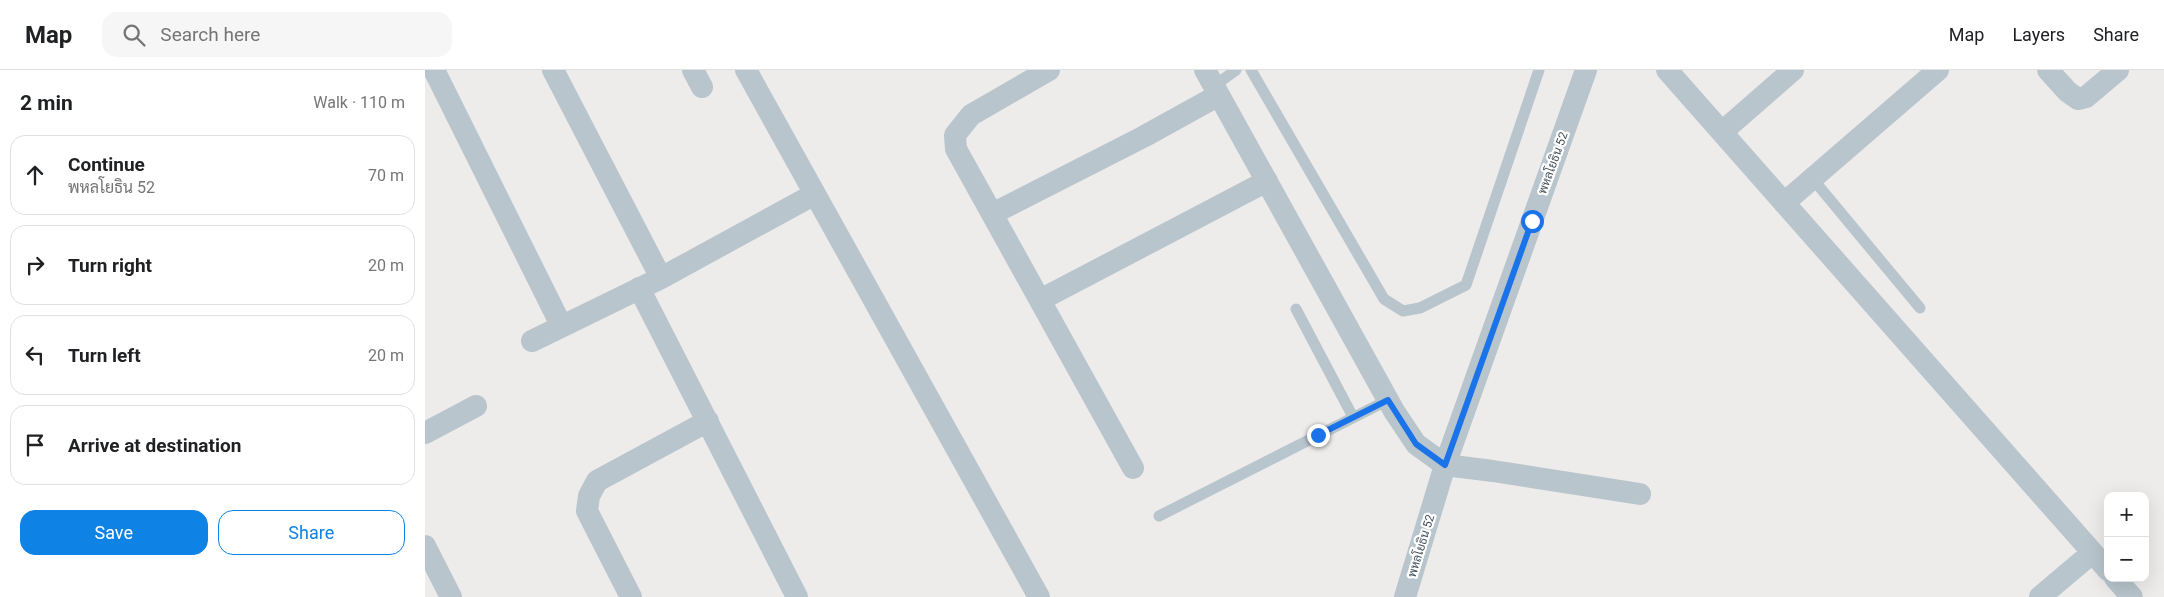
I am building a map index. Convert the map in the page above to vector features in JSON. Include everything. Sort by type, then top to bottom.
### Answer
[{"type":"street","points":[[434,70],[561,326]]},
{"type":"street","points":[[553,70],[661,278]]},
{"type":"street","points":[[745,70],[813,195],[1039,597]]},
{"type":"street","points":[[1049,70],[971,115],[955,135],[956,149],[1133,468]]},
{"type":"street","name":"พหลโยธิน 52","points":[[1405,597],[1445,465],[1586,70]]},
{"type":"street","points":[[1667,70],[2104,566]]},
{"type":"street","points":[[1722,132],[1793,70]]},
{"type":"street","points":[[1784,202],[1938,70]]},
{"type":"street","points":[[2048,70],[2068,92],[2078,98],[2087,98],[2118,70]]},
{"type":"street","points":[[992,214],[1143,137],[1213,84],[1388,400],[1416,444],[1445,465],[1640,494]]},
{"type":"street","points":[[1040,300],[1267,181]]},
{"type":"street","points":[[532,341],[661,278],[813,195]]},
{"type":"street","points":[[639,288],[797,597]]},
{"type":"street","points":[[425,433],[476,406]]},
{"type":"street","points":[[631,597],[587,511],[589,496],[597,481],[707,421]]},
{"type":"street","points":[[425,546],[451,597]]},
{"type":"street","points":[[2040,597],[2092,553]]},
{"type":"street","points":[[2119,582],[2132,597]]},
{"type":"lane","points":[[1213,84],[1235,70]]},
{"type":"lane","points":[[1251,70],[1384,299],[1403,310],[1420,308],[1466,285],[1539,70]]},
{"type":"lane","points":[[1812,178],[1920,308]]},
{"type":"lane","points":[[1296,309],[1353,417]]},
{"type":"lane","points":[[1159,516],[1388,400]]},
{"type":"route","points":[[1318,435],[1388,400],[1416,444],[1445,465],[1532,221]]}]
